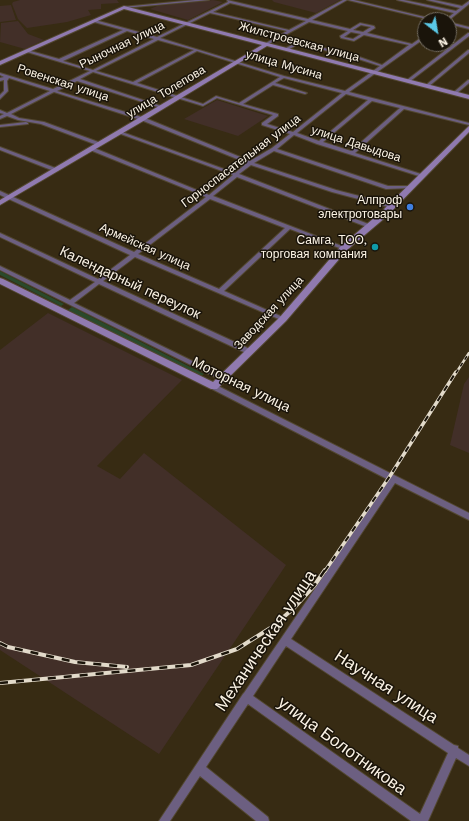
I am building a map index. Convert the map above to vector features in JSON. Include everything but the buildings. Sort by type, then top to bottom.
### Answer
[{"type":"street","points":[[121,0],[124,8]]},
{"type":"street","points":[[0,63],[124,8],[207,0]]},
{"type":"street","name":"улица Толепова","points":[[0,203],[120,133],[307,20],[345,0]]},
{"type":"street","points":[[350,0],[417,16]]},
{"type":"street","points":[[399,0],[456,12],[469,2]]},
{"type":"street","points":[[429,0],[462,7]]},
{"type":"street","points":[[229,1],[412,45]]},
{"type":"street","name":"Рыночная улица","points":[[0,118],[229,1]]},
{"type":"street","name":"Жилстроевская улица","points":[[124,8],[188,23],[469,97]]},
{"type":"street","points":[[210,12],[289,31]]},
{"type":"street","name":"улица Мусина","points":[[95,21],[157,38],[283,77],[469,124]]},
{"type":"street","points":[[360,24],[374,27],[354,40],[340,37],[350,30],[360,24]]},
{"type":"street","points":[[457,25],[469,28]]},
{"type":"street","points":[[59,61],[126,30]]},
{"type":"street","points":[[408,81],[469,34]]},
{"type":"street","name":"Горноспасательная улица","points":[[70,303],[210,197],[250,163],[274,149],[345,93],[417,42]]},
{"type":"street","points":[[287,49],[298,43],[350,55],[382,66]]},
{"type":"street","points":[[133,84],[197,50]]},
{"type":"street","name":"улица Давыдова","points":[[28,51],[203,105],[216,97],[276,115],[264,124],[422,176]]},
{"type":"street","points":[[427,86],[469,51]]},
{"type":"street","name":"Ровенская улица","points":[[0,74],[143,119],[250,163],[334,191],[392,206]]},
{"type":"street","points":[[0,80],[8,76]]},
{"type":"street","points":[[0,98],[6,91],[5,81],[8,76]]},
{"type":"street","points":[[240,104],[283,77]]},
{"type":"street","name":"Ровенская улица","points":[[76,78],[162,107]]},
{"type":"street","points":[[455,93],[469,81]]},
{"type":"street","points":[[273,84],[305,92]]},
{"type":"street","points":[[319,142],[372,100]]},
{"type":"street","points":[[352,153],[402,108]]},
{"type":"street","points":[[0,111],[18,119],[42,123],[99,144]]},
{"type":"street","points":[[0,126],[42,123]]},
{"type":"street","name":"Заводская улица","points":[[214,387],[282,319],[344,248],[392,206],[469,128]]},
{"type":"street","points":[[120,133],[237,175],[369,226]]},
{"type":"street","points":[[0,148],[56,170]]},
{"type":"street","points":[[92,149],[210,197],[344,248]]},
{"type":"street","points":[[274,149],[388,188],[401,197]]},
{"type":"street","points":[[388,188],[411,187]]},
{"type":"street","name":"Армейская улица","points":[[0,193],[135,255],[282,319]]},
{"type":"street","points":[[220,292],[289,227]]},
{"type":"street","name":"Календарный переулок","points":[[0,235],[250,352]]},
{"type":"street","name":"Моторная улица","points":[[0,268],[223,379]]},
{"type":"street","name":"Моторная улица","points":[[0,281],[214,387],[469,517]]},
{"type":"street","name":"Механическая улица","points":[[164,821],[394,478]]},
{"type":"street","name":"Научная улица","points":[[286,641],[469,761]]},
{"type":"street","name":"улица Болотникова","points":[[246,697],[421,821]]},
{"type":"street","points":[[421,821],[454,750]]},
{"type":"street","points":[[200,769],[264,821]]},
{"type":"shaded area","points":[[20,0],[117,0],[119,3],[101,4],[101,9],[88,10],[91,15],[67,22],[27,28],[18,19],[12,4],[13,2]]},
{"type":"shaded area","points":[[213,0],[223,2],[188,20],[150,9],[157,6]]},
{"type":"shaded area","points":[[272,0],[340,0],[316,13],[274,2]]},
{"type":"shaded area","points":[[11,5],[16,20],[0,22],[0,6]]},
{"type":"shaded area","points":[[18,21],[28,34],[44,40],[25,49],[0,42],[1,23]]},
{"type":"shaded area","points":[[217,100],[268,116],[238,136],[184,119]]},
{"type":"shaded area","points":[[48,313],[182,380],[97,466],[120,479],[144,453],[286,565],[159,754],[0,650],[0,350]]},
{"type":"shaded area","points":[[469,377],[469,453],[450,445],[464,384]]},
{"type":"green space","points":[[0,271],[64,304],[61,306],[0,275]]},
{"type":"green space","points":[[72,307],[204,374],[200,377],[68,310]]},
{"type":"railway","points":[[456,373],[469,353]]},
{"type":"railway","points":[[325,571],[390,476],[456,372]]},
{"type":"railway","points":[[0,683],[191,665],[237,649],[272,627],[294,608],[314,586],[325,570]]},
{"type":"railway","points":[[0,643],[8,647],[75,662],[127,667]]},
{"type":"place","name":"Алпроф электротовары","points":[[410,207]]},
{"type":"place","name":"Самга, ТОО, торговая компания","points":[[375,247]]}]
